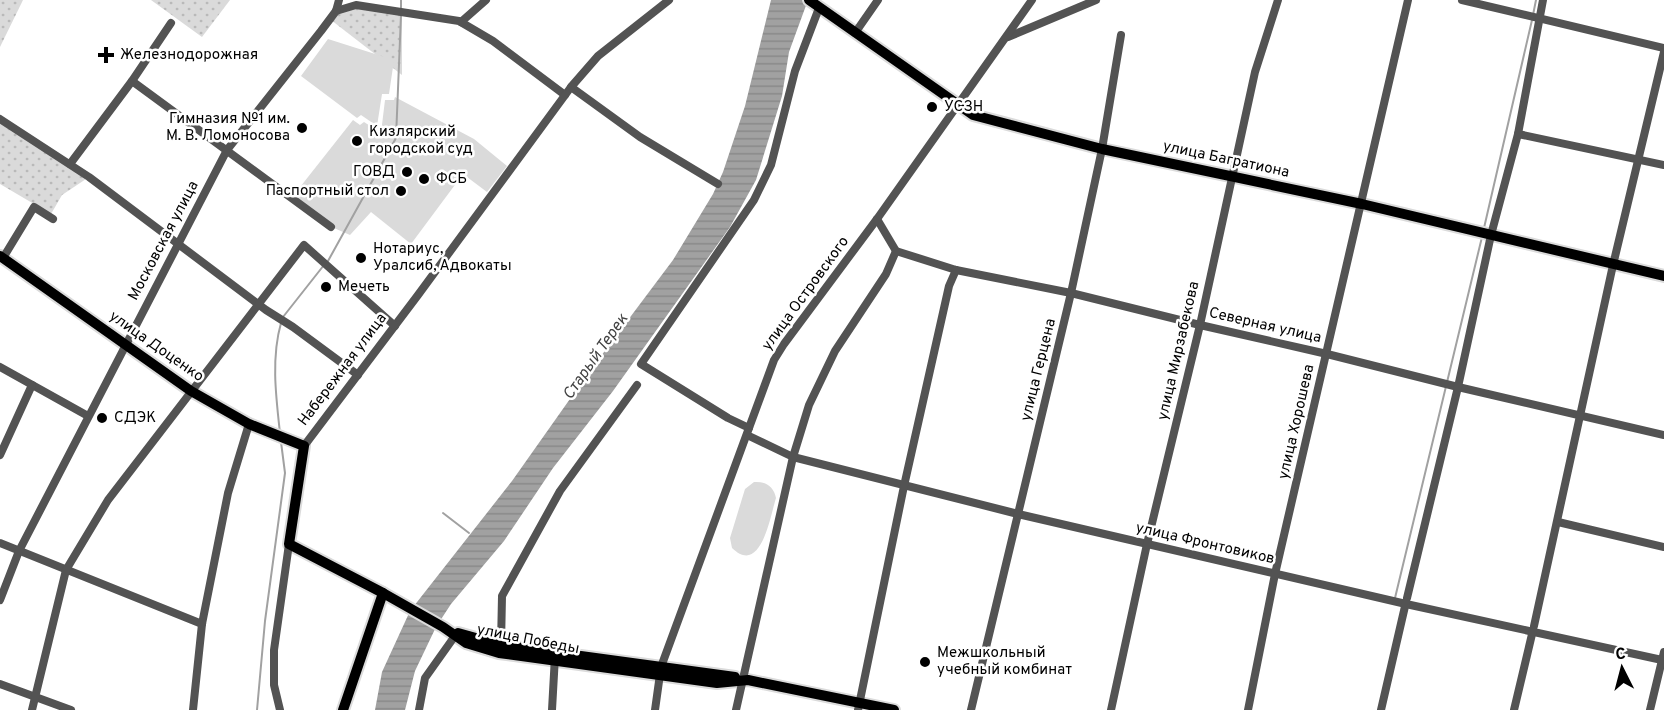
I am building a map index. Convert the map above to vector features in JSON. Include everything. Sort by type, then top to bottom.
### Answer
[{"type":"main road","name":"улица Багратиона","points":[[814,4],[973,115],[1102,149],[1362,204],[1664,276]]},
{"type":"main road","name":"улица Доценко","points":[[2,257],[191,391],[249,424],[304,446]]},
{"type":"main road","name":"Набережная улица","points":[[289,544],[304,446]]},
{"type":"main road","name":"улица Победы","points":[[289,544],[456,634],[466,643],[499,653],[555,657],[742,679],[894,710]]},
{"type":"main road","points":[[343,710],[382,593]]},
{"type":"main road","name":"улица Победы","points":[[456,634],[555,657]]},
{"type":"main road","name":"улица Победы","points":[[860,704],[900,710]]},
{"type":"street","points":[[336,11],[339,0]]},
{"type":"street","points":[[461,22],[486,0]]},
{"type":"street","name":"Набережная улица","points":[[304,446],[571,87],[598,56],[669,0]]},
{"type":"street","points":[[855,33],[878,0]]},
{"type":"street","name":"улица Островского","points":[[655,710],[660,671],[774,360],[1032,0]]},
{"type":"street","points":[[1006,38],[1096,0]]},
{"type":"street","name":"улица Мирзабекова","points":[[1111,710],[1146,544],[1200,325],[1255,72],[1278,0]]},
{"type":"street","name":"улица Хорошева","points":[[1248,710],[1275,574],[1408,0]]},
{"type":"street","points":[[1462,0],[1664,50],[1613,265],[1558,522],[1514,710]]},
{"type":"street","points":[[1381,710],[1458,387],[1491,235],[1518,134],[1543,0]]},
{"type":"street","name":"улица Фронтовиков","points":[[814,4],[771,165],[754,200],[641,364],[793,457],[1018,514],[1275,574],[1663,656]]},
{"type":"street","points":[[336,11],[356,5],[461,22],[493,41],[565,95]]},
{"type":"street","name":"Московская улица","points":[[0,600],[19,551],[227,150],[336,11]]},
{"type":"street","points":[[70,164],[132,81],[171,23]]},
{"type":"street","name":"улица Герцена","points":[[971,710],[1071,293],[1102,149],[1121,34]]},
{"type":"street","points":[[132,81],[331,227]]},
{"type":"street","points":[[571,87],[640,137],[718,184]]},
{"type":"street","points":[[0,119],[70,164],[177,245],[358,375]]},
{"type":"street","points":[[1518,134],[1664,165]]},
{"type":"street","points":[[2,257],[34,207],[53,219]]},
{"type":"street","points":[[736,710],[793,457],[809,405],[835,351],[886,274],[896,251],[877,219]]},
{"type":"street","points":[[32,710],[66,570],[108,500],[304,245],[395,326]]},
{"type":"street","name":"Северная улица","points":[[896,251],[956,270],[1071,293],[1664,435]]},
{"type":"street","points":[[860,704],[904,486],[949,286],[956,270]]},
{"type":"street","points":[[0,367],[88,416]]},
{"type":"street","points":[[0,455],[32,385]]},
{"type":"street","points":[[501,645],[502,596],[560,491],[638,385]]},
{"type":"street","points":[[193,710],[202,624],[228,493],[249,424]]},
{"type":"street","points":[[1558,522],[1664,547]]},
{"type":"street","points":[[0,543],[202,624]]},
{"type":"street","name":"Набережная улица","points":[[280,710],[274,685],[274,650],[289,544]]},
{"type":"street","points":[[419,710],[425,678],[456,634]]},
{"type":"street","points":[[1650,710],[1663,656]]},
{"type":"street","points":[[552,710],[555,657]]},
{"type":"street","points":[[0,684],[71,710]]},
{"type":"shaded area","points":[[0,0],[23,0],[0,47]]},
{"type":"shaded area","points":[[151,0],[230,0],[202,37]]},
{"type":"shaded area","points":[[771,0],[808,0],[789,52],[782,96],[756,180],[730,227],[613,391],[553,468],[504,541],[451,604],[436,627],[415,671],[405,710],[375,710],[382,672],[410,611],[512,481],[589,372],[673,260],[713,194],[723,172],[745,106]]},
{"type":"shaded area","points":[[356,6],[402,12],[402,75],[331,20],[337,12]]},
{"type":"shaded area","points":[[328,39],[394,60],[389,94],[382,94],[377,126],[361,115],[357,118],[301,76]]},
{"type":"shaded area","points":[[395,97],[474,139],[507,166],[487,192],[463,174],[411,244],[371,212],[350,235],[327,225],[293,196],[353,120],[360,125],[364,122],[381,133],[385,100],[394,100]]},
{"type":"shaded area","points":[[0,119],[89,177],[62,195],[51,214],[0,184]]},
{"type":"shaded area","points":[[754,482],[769,485],[776,498],[763,541],[750,555],[742,555],[732,548],[730,538],[745,489]]},
{"type":"waterway","points":[[401,0],[401,9]]},
{"type":"waterway","points":[[1533,15],[1536,0]]},
{"type":"waterway","points":[[328,261],[396,138],[401,15]]},
{"type":"waterway","points":[[1484,228],[1532,20]]},
{"type":"waterway","points":[[1395,598],[1482,237]]},
{"type":"waterway","points":[[283,317],[324,265]]},
{"type":"waterway","points":[[280,433],[275,364],[281,323]]},
{"type":"waterway","points":[[257,710],[265,621],[285,473],[281,442]]},
{"type":"waterway","points":[[443,513],[469,533]]},
{"type":"place","name":"Железнодорожная","points":[[106,55]]},
{"type":"place","name":"УСЗН","points":[[932,107]]},
{"type":"place","name":"Гимназия №1 им. М. В. Ломоносова","points":[[302,128]]},
{"type":"place","name":"Кизлярский городской суд","points":[[357,141]]},
{"type":"place","name":"ГОВД","points":[[407,172]]},
{"type":"place","name":"ФСБ","points":[[424,179]]},
{"type":"place","name":"Паспортный стол","points":[[401,191]]},
{"type":"place","name":"Нотариус, Уралсиб, Адвокаты","points":[[361,258]]},
{"type":"place","name":"Мечеть","points":[[326,287]]},
{"type":"place","name":"СДЭК","points":[[102,418]]},
{"type":"place","name":"Межшкольный учебный комбинат","points":[[925,662]]},
{"type":"water label","name":"Старый Терек","points":[[596,357]]}]
